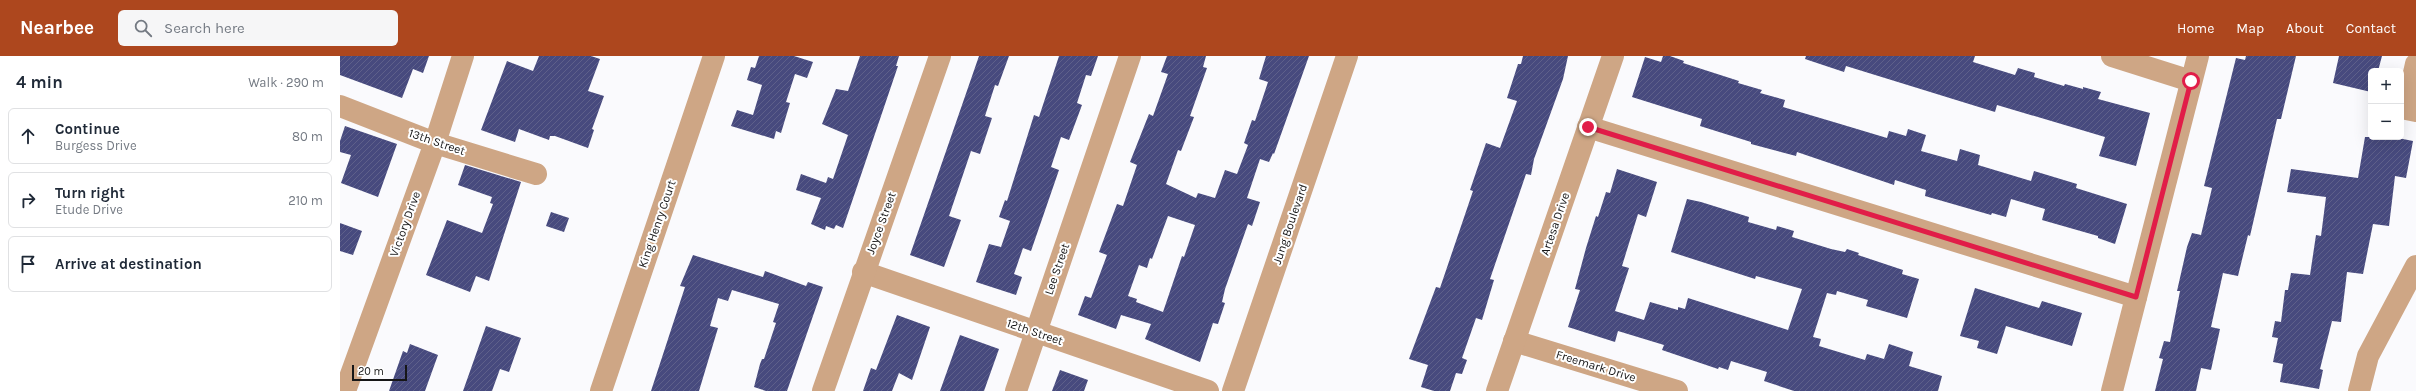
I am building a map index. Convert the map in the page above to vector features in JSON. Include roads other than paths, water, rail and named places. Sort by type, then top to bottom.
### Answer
[{"type":"street","name":"Victory Drive","points":[[344,391],[435,143],[463,56]]},
{"type":"street","name":"King Henry Court","points":[[601,391],[714,56]]},
{"type":"street","name":"Joyce Street","points":[[823,391],[863,272],[940,56]]},
{"type":"street","name":"Lee Street","points":[[1016,391],[1130,56]]},
{"type":"street","name":"Jung Boulevard","points":[[1233,391],[1346,56]]},
{"type":"street","name":"Artesa Drive","points":[[1497,391],[1613,56]]},
{"type":"street","points":[[2112,56],[2191,81]]},
{"type":"street","points":[[2112,391],[2198,56]]},
{"type":"street","points":[[2416,64],[2406,109],[2416,111]]},
{"type":"street","name":"13th Street","points":[[340,106],[435,143],[536,174]]},
{"type":"street","points":[[1588,127],[2136,297]]},
{"type":"street","points":[[2359,391],[2368,356],[2416,266]]},
{"type":"street","name":"12th Street","points":[[863,272],[1208,391]]},
{"type":"street","name":"Freemark Drive","points":[[1514,341],[1677,391]]}]
